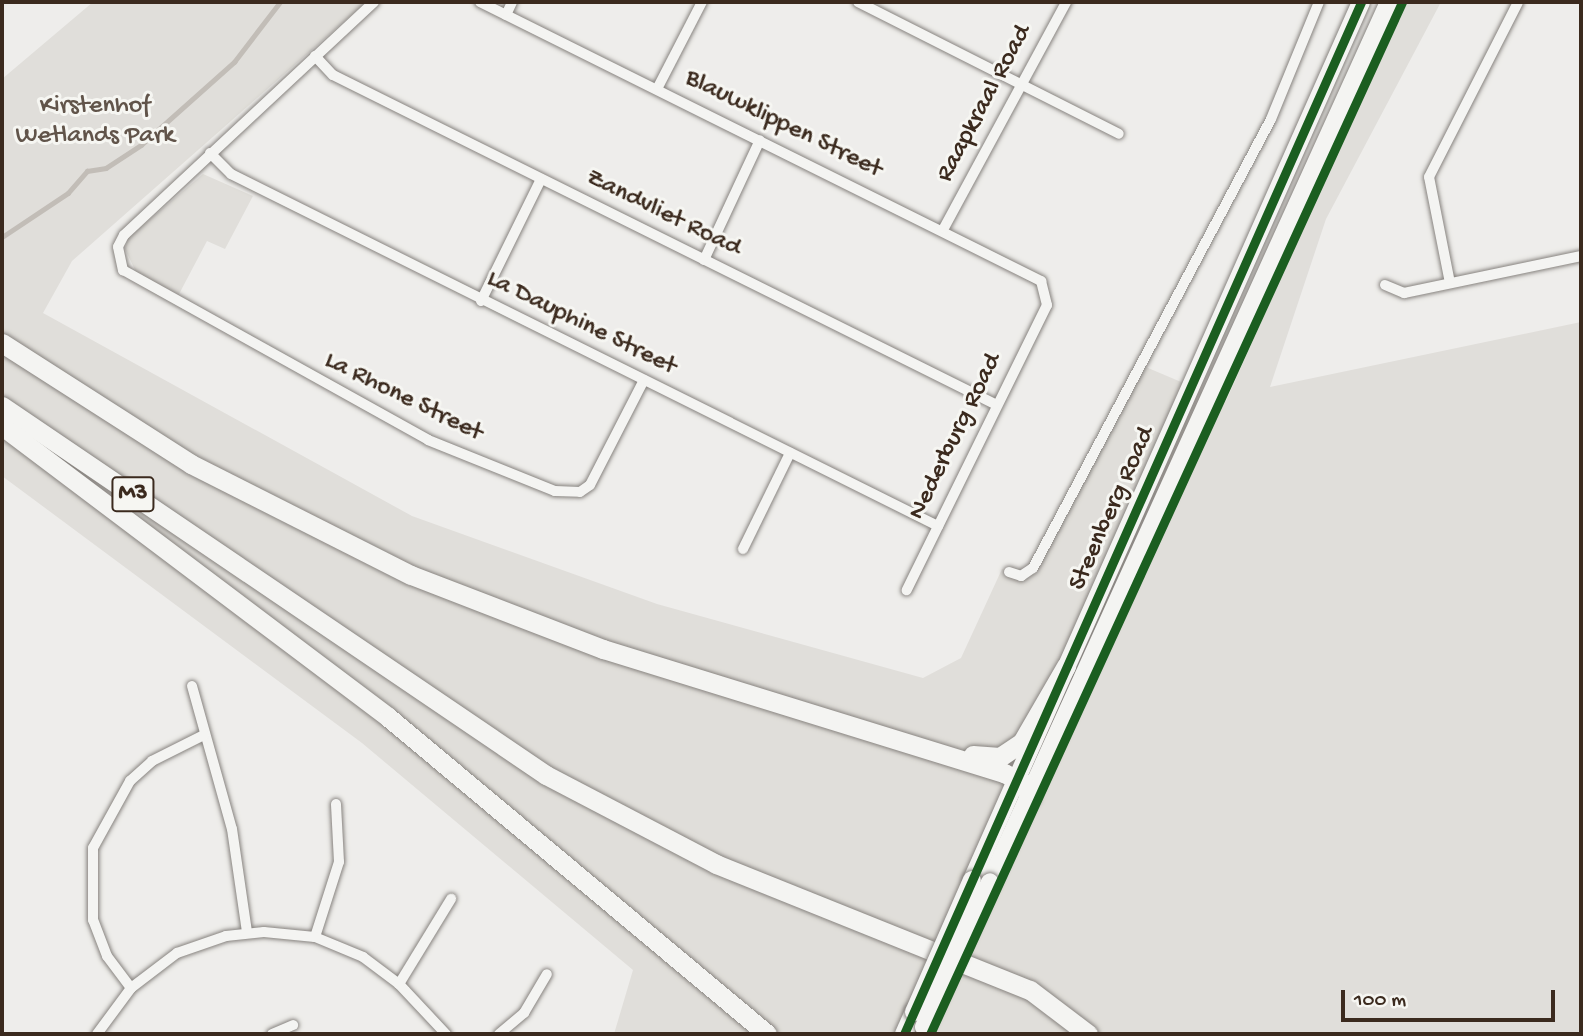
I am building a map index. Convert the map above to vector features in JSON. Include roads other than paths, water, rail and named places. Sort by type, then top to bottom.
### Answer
[{"type":"highway","points":[[2,343],[191,464],[411,575],[603,649],[1019,779],[1030,797]]},
{"type":"highway","name":"M3","points":[[2,407],[546,775],[643,830],[1020,985],[1060,1008],[1088,1034]]},
{"type":"highway","points":[[2,426],[388,717],[766,1034]]},
{"type":"highway","points":[[917,745],[985,757],[1009,753],[1034,726],[1066,666]]},
{"type":"main road","name":"Steenberg Road","points":[[904,1034],[921,1027],[1066,666],[1361,2]]},
{"type":"main road","name":"Steenberg Road","points":[[981,881],[1030,797],[1389,2]]},
{"type":"street","points":[[210,153],[374,2]]},
{"type":"street","name":"Blauwklippen Street","points":[[480,2],[1032,272],[1047,291],[1047,305]]},
{"type":"street","points":[[506,15],[512,2]]},
{"type":"street","points":[[657,89],[702,2]]},
{"type":"street","points":[[858,2],[1119,134]]},
{"type":"street","points":[[880,13],[886,2]]},
{"type":"street","name":"Raapkraal Road","points":[[944,228],[1066,2]]},
{"type":"street","points":[[1009,572],[1021,576],[1034,568],[1270,119],[1320,2]]},
{"type":"street","points":[[1450,283],[1429,177],[1518,2]]},
{"type":"street","name":"Zandvliet Road","points":[[316,56],[333,75],[995,404]]},
{"type":"street","points":[[704,260],[760,140]]},
{"type":"street","name":"La Rhone Street","points":[[210,153],[118,247],[132,279],[312,380],[428,440],[555,491],[580,492],[590,485],[644,380]]},
{"type":"street","name":"La Dauphine Street","points":[[210,153],[231,174],[481,301],[938,526]]},
{"type":"street","points":[[481,301],[541,179]]},
{"type":"street","points":[[1385,285],[1405,293],[1581,256]]},
{"type":"street","name":"Nederburg Road","points":[[907,590],[995,404],[1047,305]]},
{"type":"street","points":[[743,549],[790,453]]},
{"type":"street","points":[[192,686],[232,829],[247,932]]},
{"type":"street","points":[[131,988],[107,956],[93,920],[93,848],[130,780],[152,761],[204,735]]},
{"type":"street","points":[[315,937],[340,862],[336,804]]},
{"type":"street","points":[[398,984],[451,899]]},
{"type":"street","points":[[97,1034],[131,988],[187,948],[247,932],[315,937],[363,957],[398,984],[446,1034]]},
{"type":"street","points":[[499,1034],[524,1013],[547,974]]},
{"type":"street","points":[[272,1034],[293,1026]]},
{"type":"waterway","points":[[2,237],[68,193],[87,171],[106,168],[141,145],[234,62],[280,2]]},
{"type":"park label","name":"Kirstenhof Wetlands Park","points":[[95,122]]}]
